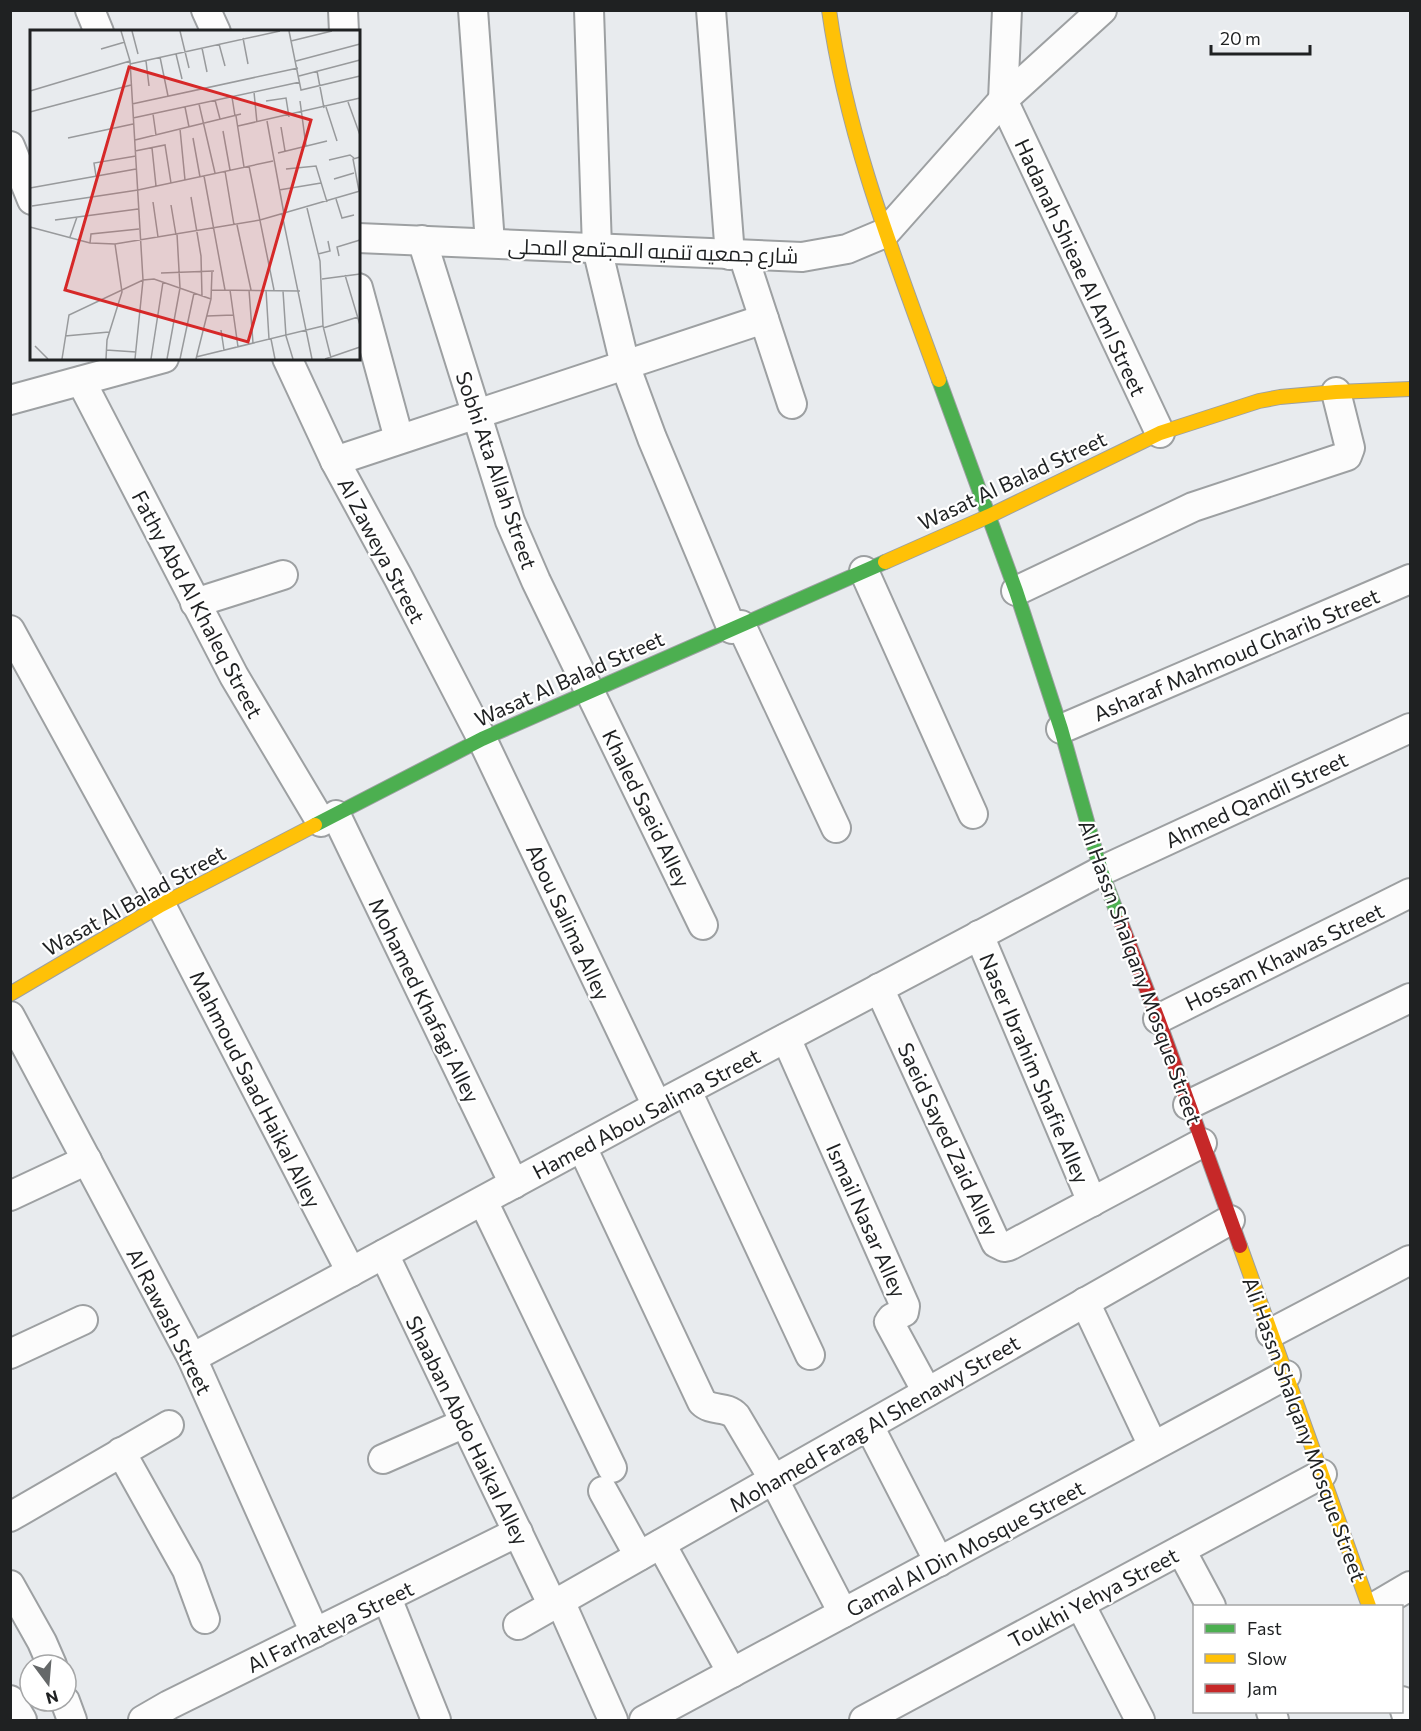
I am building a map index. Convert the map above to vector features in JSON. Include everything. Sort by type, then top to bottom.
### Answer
[{"type":"street","points":[[90,10],[98,30]]},
{"type":"street","points":[[206,10],[215,30]]},
{"type":"street","points":[[343,10],[344,30]]},
{"type":"street","points":[[473,10],[490,243]]},
{"type":"street","points":[[589,10],[597,248],[625,365],[652,438],[736,627],[837,828]]},
{"type":"street","points":[[711,10],[736,255],[764,319],[792,404]]},
{"type":"street","name":"Ali Hassn Shalqany Mosque Street","points":[[829,10],[836,61],[851,122],[885,233],[1016,591],[1061,729],[1101,871],[1158,1019],[1369,1605]]},
{"type":"street","points":[[1003,100],[1007,10]]},
{"type":"street","name":"شارع جمعيه تنميه المجتمع المحلى","points":[[360,238],[802,257],[847,249],[885,233],[1003,100],[1102,10]]},
{"type":"street","name":"Hadanah Shieae Al Aml Street","points":[[1003,100],[1160,433]]},
{"type":"street","points":[[10,146],[30,195]]},
{"type":"street","name":"Sobhi Ata Allah Street","points":[[422,240],[510,521],[536,581],[591,691]]},
{"type":"street","points":[[360,300],[399,439]]},
{"type":"street","points":[[335,461],[764,319]]},
{"type":"street","points":[[10,400],[91,372],[154,360]]},
{"type":"street","name":"Al Zaweya Street","points":[[288,360],[335,461],[482,739]]},
{"type":"street","name":"Fathy Abd Al Khaleq Street","points":[[91,372],[195,603],[234,676],[328,819]]},
{"type":"street","name":"Wasat Al Balad Street","points":[[11,997],[161,905],[482,739],[989,516],[1160,433],[1259,401],[1280,397],[1410,389]]},
{"type":"street","points":[[1016,591],[1193,507],[1347,456],[1350,454],[1350,448],[1336,392]]},
{"type":"street","points":[[864,571],[974,814]]},
{"type":"street","points":[[195,603],[283,575]]},
{"type":"street","name":"Asharaf Mahmoud Gharib Street","points":[[1061,729],[1410,579]]},
{"type":"street","name":"Mahmoud Saad Haikal Alley","points":[[10,630],[161,905],[351,1272]]},
{"type":"street","name":"Khaled Saeid Alley","points":[[591,691],[703,926]]},
{"type":"street","name":"Ahmed Qandil Street","points":[[1101,871],[1410,728]]},
{"type":"street","name":"Abou Salima Alley","points":[[482,739],[657,1106]]},
{"type":"street","name":"Mohamed Khafagi Alley","points":[[328,819],[514,1184]]},
{"type":"street","name":"Hamed Abou Salima Street","points":[[192,1358],[657,1106],[1101,871]]},
{"type":"street","name":"Hossam Khawas Street","points":[[1158,1019],[1410,893]]},
{"type":"street","name":"Naser Ibrahim Shafie Alley","points":[[979,935],[1092,1202]]},
{"type":"street","name":"Saeid Sayed Zaid Alley","points":[[879,988],[996,1243],[1009,1246],[1202,1143]]},
{"type":"street","name":"Al Rawash Street","points":[[11,997],[87,1160],[192,1358],[315,1633]]},
{"type":"street","points":[[1188,1105],[1410,999]]},
{"type":"street","name":"Ismail Nasar Alley","points":[[786,1038],[905,1306],[904,1312],[892,1317],[890,1322],[927,1392]]},
{"type":"street","points":[[687,1091],[810,1354]]},
{"type":"street","points":[[582,1147],[702,1402],[708,1407],[726,1409],[733,1413],[774,1479],[843,1613]]},
{"type":"street","points":[[10,1196],[87,1160]]},
{"type":"street","points":[[483,1201],[608,1480],[650,1550],[732,1673]]},
{"type":"street","name":"Mohamed Farag Al Shenawy Street","points":[[518,1625],[1230,1220]]},
{"type":"street","name":"Shaaban Abdo Haikal Alley","points":[[384,1254],[518,1532],[556,1603],[613,1720]]},
{"type":"street","points":[[1272,1333],[1410,1260]]},
{"type":"street","points":[[1085,1302],[1154,1446]]},
{"type":"street","points":[[10,1354],[83,1320]]},
{"type":"street","name":"Gamal Al Din Mosque Street","points":[[644,1720],[1286,1375]]},
{"type":"street","points":[[383,1459],[465,1423]]},
{"type":"street","points":[[10,1517],[169,1425]]},
{"type":"street","points":[[869,1425],[939,1562]]},
{"type":"street","points":[[121,1452],[187,1570],[205,1619]]},
{"type":"street","name":"Toukhi Yehya Street","points":[[866,1720],[1322,1474]]},
{"type":"street","name":"Al Farhateya Street","points":[[143,1720],[173,1713],[315,1633],[518,1532]]},
{"type":"street","points":[[1181,1550],[1210,1605]]},
{"type":"street","points":[[10,1585],[47,1653]]},
{"type":"street","points":[[1378,1605],[1410,1586]]},
{"type":"street","points":[[387,1598],[436,1720]]},
{"type":"street","points":[[1080,1604],[1140,1720]]},
{"type":"street","points":[[10,1700],[22,1720]]},
{"type":"traffic: fast","points":[[939,380],[1016,591],[1061,729],[1101,871],[1121,923]]},
{"type":"traffic: fast","points":[[315,825],[482,739],[885,562]]},
{"type":"traffic: slow","points":[[829,10],[837,58],[860,151],[874,198],[939,380]]},
{"type":"traffic: slow","points":[[885,562],[989,516],[1160,433],[1259,401],[1280,397],[1410,389]]},
{"type":"traffic: slow","points":[[10,994],[161,905],[315,825]]},
{"type":"traffic: slow","points":[[1240,1246],[1369,1605]]},
{"type":"traffic: jam","points":[[1121,923],[1240,1246]]}]
